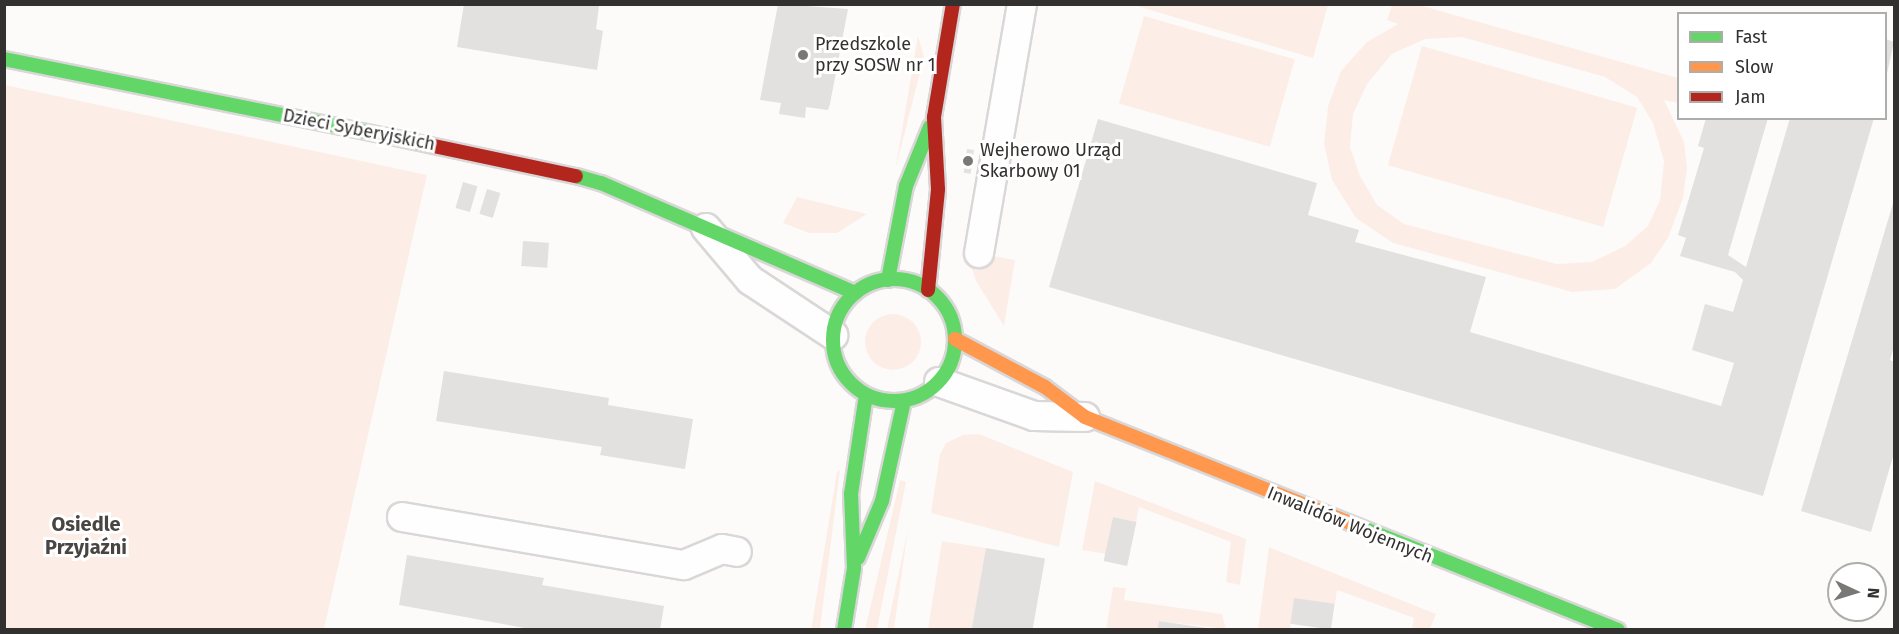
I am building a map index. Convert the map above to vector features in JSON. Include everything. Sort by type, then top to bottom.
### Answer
[{"type":"street","points":[[888,280],[906,186],[934,117],[953,4]]},
{"type":"street","points":[[979,253],[1022,4]]},
{"type":"street","name":"Dzieci Syberyjskich","points":[[4,59],[541,167],[601,183],[855,293]]},
{"type":"street","points":[[928,290],[938,189],[934,117]]},
{"type":"street","name":"Dzieci Syberyjskich","points":[[706,228],[750,280],[832,335]]},
{"type":"street","points":[[888,280],[909,281],[928,290],[942,304],[951,320],[955,339],[953,355],[939,382],[923,394],[904,401],[866,395],[848,381],[835,360],[832,335],[836,319],[855,293],[888,280]]},
{"type":"street","name":"Inwalidów Wojennych","points":[[955,339],[1045,387],[1084,417],[1618,630]]},
{"type":"street","name":"Inwalidów Wojennych","points":[[939,382],[1034,416],[1084,417]]},
{"type":"street","points":[[844,630],[854,568],[851,494],[866,395]]},
{"type":"street","points":[[854,568],[882,501],[904,401]]},
{"type":"street","points":[[402,517],[684,565],[723,549],[737,552]]},
{"type":"shaded area","points":[[1130,4],[1328,4],[1328,5],[1313,58]]},
{"type":"shaded area","points":[[1392,5],[1419,5],[1677,78],[1677,103],[1664,100],[1684,142],[1687,168],[1683,198],[1668,238],[1651,263],[1615,289],[1572,292],[1393,243],[1356,218],[1332,180],[1324,144],[1328,106],[1341,71],[1367,42],[1398,24],[1387,20]],"holes":[[[1462,37],[1605,77],[1637,97],[1653,123],[1664,161],[1660,200],[1648,226],[1625,246],[1592,262],[1557,264],[1404,224],[1377,205],[1360,176],[1350,147],[1353,114],[1367,84],[1392,54],[1425,39]]]},
{"type":"shaded area","points":[[1144,16],[1295,59],[1270,147],[1119,103]]},
{"type":"shaded area","points":[[918,36],[924,57],[895,171]]},
{"type":"shaded area","points":[[1422,46],[1637,108],[1603,227],[1388,165]]},
{"type":"shaded area","points":[[5,85],[427,175],[324,629],[5,629]]},
{"type":"shaded area","points":[[797,197],[867,214],[837,233],[809,233],[783,223]]},
{"type":"shaded area","points":[[966,251],[1015,260],[1004,326],[976,281]]},
{"type":"shaded area","points":[[893,314],[904,316],[913,322],[919,331],[921,342],[919,353],[913,362],[904,368],[893,370],[882,368],[873,362],[867,353],[865,342],[867,331],[873,322],[882,316]]},
{"type":"shaded area","points":[[979,434],[1073,472],[1059,547],[931,513],[940,454],[946,443],[963,435]]},
{"type":"shaded area","points":[[840,470],[820,629],[811,630],[837,472]]},
{"type":"shaded area","points":[[900,480],[906,482],[877,629],[865,630]]},
{"type":"shaded area","points":[[1095,481],[1246,539],[1240,585],[1226,582],[1231,542],[1139,507],[1136,522],[1113,517],[1107,554],[1082,550]]},
{"type":"shaded area","points":[[908,529],[894,629],[887,629]]},
{"type":"shaded area","points":[[942,541],[986,548],[973,630],[928,629]]},
{"type":"shaded area","points":[[1269,547],[1436,614],[1430,629],[1412,629],[1414,618],[1337,590],[1335,604],[1294,599],[1290,629],[1258,630]]},
{"type":"shaded area","points":[[1113,587],[1126,588],[1124,600],[1222,614],[1226,629],[1159,621],[1157,629],[1106,630]]},
{"type":"building","points":[[464,4],[599,6],[596,29],[603,31],[597,70],[457,47]]},
{"type":"building","name":"Przedszkole przy SOSW nr 1","points":[[778,4],[848,9],[828,110],[806,107],[805,118],[779,114],[781,103],[760,100]]},
{"type":"building","points":[[1887,39],[1894,42],[1887,74]]},
{"type":"building","points":[[1098,119],[1317,183],[1308,215],[1359,230],[1355,242],[1486,277],[1470,332],[1721,406],[1734,363],[1692,350],[1705,304],[1733,312],[1743,280],[1735,272],[1680,256],[1686,238],[1678,235],[1704,148],[1698,146],[1705,120],[1767,120],[1728,255],[1746,267],[1789,120],[1873,120],[1763,496],[1049,287]]},
{"type":"building","name":"Wejherowo Urząd Skarbowy 01","points":[[967,149],[974,150],[971,174],[964,173]]},
{"type":"building","points":[[463,182],[477,186],[470,212],[456,208]]},
{"type":"building","points":[[487,189],[500,193],[493,218],[479,214]]},
{"type":"building","points":[[1894,200],[1894,346],[1890,360],[1894,362],[1894,453],[1871,532],[1801,511]]},
{"type":"building","points":[[523,241],[549,243],[547,268],[521,266]]},
{"type":"building","points":[[444,371],[609,398],[608,405],[693,419],[685,469],[600,455],[602,447],[436,421]]},
{"type":"building","points":[[1113,517],[1136,522],[1127,566],[1104,561]]},
{"type":"building","points":[[986,548],[1045,558],[1032,630],[972,630]]},
{"type":"building","points":[[407,555],[544,578],[542,585],[664,606],[660,630],[536,630],[399,605]]},
{"type":"building","points":[[1294,598],[1335,604],[1331,629],[1290,624]]},
{"type":"building","points":[[1159,621],[1207,628],[1207,630],[1157,630]]},
{"type":"traffic: fast","points":[[4,59],[392,137]]},
{"type":"traffic: fast","points":[[888,280],[906,186],[930,127]]},
{"type":"traffic: fast","points":[[576,176],[601,183],[855,293]]},
{"type":"traffic: fast","points":[[894,279],[917,284],[937,297],[950,317],[955,340],[950,363],[937,383],[917,396],[894,401],[871,396],[851,383],[838,363],[833,340],[838,317],[851,297],[871,284],[894,279]]},
{"type":"traffic: fast","points":[[844,630],[854,568],[851,494],[866,395]]},
{"type":"traffic: fast","points":[[858,558],[882,501],[904,401]]},
{"type":"traffic: fast","points":[[1358,526],[1618,630]]},
{"type":"traffic: slow","points":[[955,339],[1045,387],[1085,417],[1358,526]]},
{"type":"traffic: jam","points":[[928,290],[938,189],[934,117],[953,4]]},
{"type":"traffic: jam","points":[[392,137],[576,176]]},
{"type":"place","name":"Przedszkole przy SOSW nr 1","points":[[803,55]]},
{"type":"place","name":"Wejherowo Urząd Skarbowy 01","points":[[968,161]]},
{"type":"district","name":"Osiedle Przyjaźni","points":[[86,536]]}]
